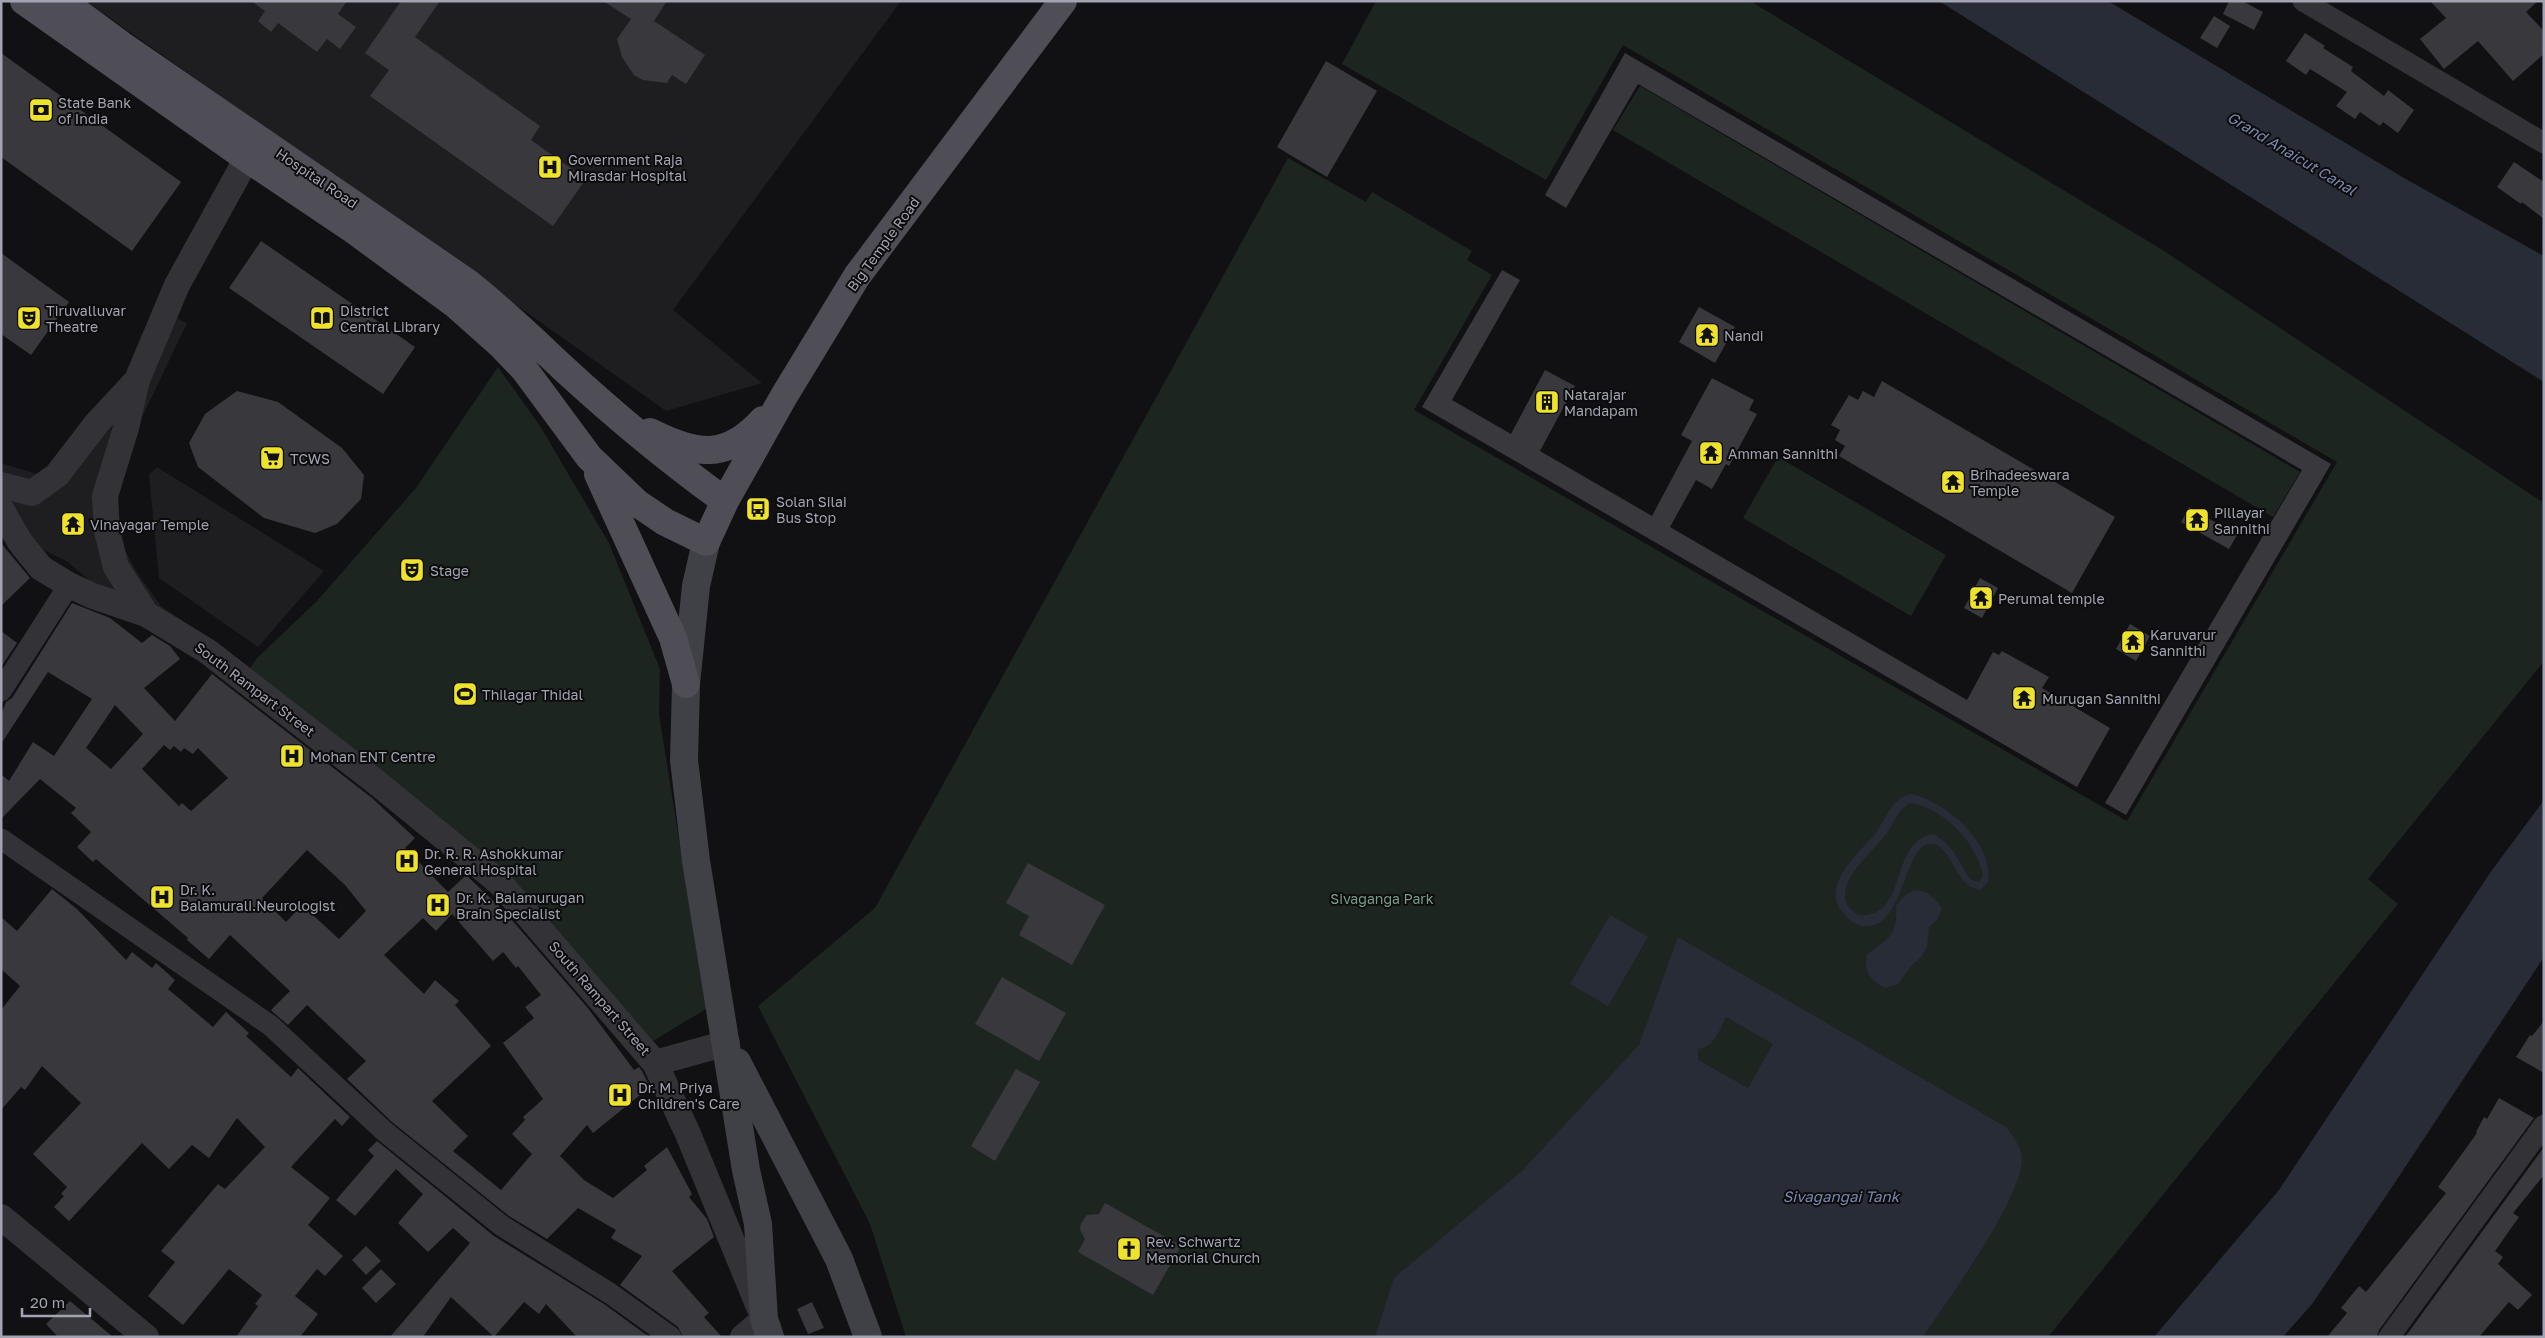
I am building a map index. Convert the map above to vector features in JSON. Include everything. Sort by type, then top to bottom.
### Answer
[{"type":"main road","name":"Hospital Road","points":[[24,1],[253,149],[468,283],[521,327],[562,367],[618,416]]},
{"type":"main road","name":"Hospital Road","points":[[62,1],[253,149],[351,228],[456,305],[502,345],[524,369],[589,457]]},
{"type":"main road","name":"Big Temple Road","points":[[706,542],[725,501],[784,396],[857,276],[1063,1]]},
{"type":"main road","points":[[618,416],[676,445],[703,450],[726,448],[745,438],[784,396]]},
{"type":"main road","points":[[618,416],[693,478],[725,501]]},
{"type":"main road","points":[[589,457],[637,503],[664,522],[706,542],[696,586],[686,684],[684,760],[696,861],[727,1043],[746,1170],[758,1224],[767,1328]]},
{"type":"main road","points":[[589,457],[610,498],[673,638],[686,684]]},
{"type":"main road","points":[[727,1043],[839,1259],[868,1337]]},
{"type":"street","points":[[2303,1],[2544,143]]},
{"type":"street","points":[[146,614],[116,567],[106,531],[105,496],[126,428],[137,380],[177,285],[253,149]]},
{"type":"street","points":[[1,485],[32,493],[57,475],[97,423],[137,380]]},
{"type":"street","name":"South Rampart Street","points":[[1,509],[20,542],[41,568],[69,585],[93,596],[146,614],[207,651],[485,868],[655,1063],[688,1134],[767,1328]]},
{"type":"street","points":[[2,686],[69,585]]},
{"type":"street","points":[[1,839],[271,1026],[384,1131],[502,1226],[611,1294],[671,1337]]},
{"type":"street","points":[[655,1063],[727,1043]]},
{"type":"street","points":[[2389,1337],[2544,1124]]},
{"type":"street","points":[[1,1217],[146,1337]]},
{"type":"street","points":[[743,1337],[767,1328]]},
{"type":"shaded area","name":"Government Raja Mirasdar Hospital","points":[[86,1],[901,1],[673,310],[762,383],[666,411]]},
{"type":"shaded area","points":[[161,311],[187,323],[136,430],[119,490],[113,528],[136,571],[161,606],[240,660],[236,673],[95,585],[68,562],[26,541],[1,513],[1,463],[37,474],[65,466],[95,429]]},
{"type":"shaded area","points":[[157,467],[324,571],[258,647],[159,578],[149,475]]},
{"type":"green space","name":"Sivaganga Park","points":[[1376,1],[1750,1],[2161,249],[2544,503],[2544,661],[2368,879],[2398,904],[2048,1337],[906,1337],[870,1224],[758,1006],[875,908],[1288,158],[1366,202],[1372,192],[1472,251],[1467,260],[1492,275],[1414,410],[2127,821],[2337,462],[1623,45],[1546,180],[1342,64]]},
{"type":"green space","points":[[1640,86],[2300,472],[2273,517],[1613,130]]},
{"type":"green space","name":"Thilagar Thidal","points":[[498,367],[540,426],[609,543],[660,669],[659,714],[706,1009],[653,1041],[569,944],[246,674],[257,658],[316,602],[416,488]]},
{"type":"green space","points":[[1778,457],[1946,555],[1911,616],[1743,518]]},
{"type":"water","name":"Grand Anaicut Canal","points":[[1939,1],[2108,1],[2404,178],[2544,256],[2544,382]]},
{"type":"water","points":[[1911,794],[1925,798],[1952,815],[1965,826],[1976,839],[1983,852],[1988,867],[1988,882],[1980,890],[1971,887],[1964,881],[1942,849],[1936,845],[1929,844],[1920,849],[1914,859],[1895,903],[1887,915],[1877,924],[1858,925],[1845,915],[1838,905],[1836,894],[1838,883],[1850,862],[1874,835],[1893,805]],"holes":[[[1910,803],[1923,806],[1946,819],[1966,839],[1979,863],[1983,875],[1979,882],[1971,880],[1948,845],[1934,834],[1919,840],[1910,850],[1893,893],[1885,905],[1874,913],[1858,915],[1848,905],[1845,895],[1852,875],[1887,833],[1902,809]]]},
{"type":"water","points":[[2544,800],[2544,957],[2312,1304],[2283,1337],[2154,1337],[2279,1190],[2490,873]]},
{"type":"water","points":[[1914,890],[1930,895],[1942,908],[1937,920],[1929,927],[1927,947],[1921,957],[1910,967],[1898,984],[1885,988],[1875,982],[1869,975],[1866,966],[1867,954],[1881,945],[1890,936],[1895,924],[1896,906],[1904,896]]},
{"type":"water","points":[[1610,915],[1648,937],[1608,1006],[1570,984]]},
{"type":"water","name":"Sivagangai Tank","points":[[1678,937],[2006,1127],[2021,1153],[2019,1175],[1998,1222],[1966,1274],[1923,1337],[1375,1337],[1394,1278],[1522,1171],[1639,1045]],"holes":[[[1726,1017],[1773,1044],[1748,1088],[1698,1060],[1698,1049],[1704,1048],[1712,1042]]]},
{"type":"building","points":[[251,1],[347,1],[338,14],[356,27],[340,49],[327,39],[317,52],[278,23],[271,32],[258,21],[265,11]]},
{"type":"building","points":[[401,1],[440,1],[415,37],[540,126],[531,140],[586,179],[553,226],[370,96],[389,70],[365,53]]},
{"type":"building","points":[[603,1],[667,1],[654,21],[705,55],[686,84],[672,75],[667,83],[643,80],[634,75],[622,57],[617,39],[631,19]]},
{"type":"building","points":[[2229,1],[2242,1],[2263,12],[2254,30],[2223,14]]},
{"type":"building","points":[[2430,1],[2538,1],[2526,12],[2544,31],[2544,54],[2513,81],[2478,41],[2444,69],[2420,39],[2446,18]]},
{"type":"building","points":[[2214,16],[2230,26],[2217,48],[2200,38]]},
{"type":"building","points":[[2305,33],[2325,46],[2323,48],[2353,67],[2351,71],[2384,96],[2388,90],[2414,110],[2398,133],[2383,122],[2380,126],[2360,112],[2355,119],[2336,106],[2347,92],[2310,69],[2306,75],[2286,61]]},
{"type":"building","name":"State Bank of India","points":[[1,53],[181,182],[132,251],[1,157]]},
{"type":"building","points":[[1625,53],[2331,464],[2126,815],[2105,803],[2302,470],[1638,84],[1566,208],[1545,195]]},
{"type":"building","points":[[1326,61],[1377,91],[1327,177],[1277,147]]},
{"type":"building","points":[[2514,162],[2544,182],[2544,219],[2522,202],[2521,204],[2497,187]]},
{"type":"building","name":"District Central Library","points":[[261,241],[415,347],[383,394],[229,288]]},
{"type":"building","name":"Tiruvalluvar Theatre","points":[[1,253],[69,302],[31,355],[1,334]]},
{"type":"building","points":[[1502,270],[1520,280],[1452,400],[1511,434],[1545,370],[1575,386],[1540,451],[1652,516],[1692,441],[1681,435],[1712,378],[1754,400],[1749,410],[1757,414],[1729,466],[1726,464],[1712,489],[1696,480],[1670,527],[1967,700],[1993,652],[1999,655],[2002,651],[2049,677],[2042,688],[2110,728],[2077,787],[1422,407]]},
{"type":"building","name":"Nandi","points":[[1699,307],[1735,327],[1715,363],[1679,342]]},
{"type":"building","name":"Brihadeeswara Temple","points":[[1882,381],[2115,517],[2072,593],[1839,456],[1845,446],[1835,440],[1840,430],[1831,425],[1849,395],[1858,400],[1863,391],[1874,397]]},
{"type":"building","name":"TCWS","points":[[237,391],[278,402],[342,448],[364,475],[361,499],[337,524],[315,533],[264,518],[198,467],[189,443],[205,414]]},
{"type":"building","name":"Pillayar Sannithi","points":[[2189,507],[2237,535],[2229,549],[2181,522]]},
{"type":"building","points":[[1,543],[30,578],[1,606]]},
{"type":"building","name":"Perumal temple","points":[[1980,578],[1998,588],[1982,618],[1964,608]]},
{"type":"building","points":[[72,603],[110,618],[142,643],[152,635],[170,646],[180,659],[144,688],[175,721],[212,674],[372,798],[415,838],[405,848],[448,892],[466,875],[505,912],[587,1007],[634,1070],[639,1067],[642,1071],[649,1085],[637,1092],[640,1095],[593,1133],[587,1125],[560,1156],[584,1180],[613,1198],[647,1170],[644,1166],[667,1147],[692,1194],[689,1197],[707,1219],[714,1237],[672,1271],[709,1313],[704,1317],[722,1337],[683,1337],[678,1327],[620,1285],[642,1256],[611,1238],[616,1230],[578,1208],[547,1239],[509,1216],[392,1122],[347,1079],[366,1061],[307,1005],[288,1025],[274,1013],[271,1010],[290,991],[230,935],[209,959],[187,940],[188,938],[96,859],[93,862],[77,847],[91,832],[71,813],[76,808],[40,779],[1,819],[1,774],[9,781],[33,742],[54,756],[92,699],[48,672],[1,744],[1,715],[6,702],[12,698]],"holes":[[[115,705],[143,734],[111,769],[86,748]],[[164,745],[170,750],[174,746],[181,752],[184,748],[193,754],[198,748],[228,778],[191,811],[182,803],[179,806],[142,769]],[[307,850],[345,885],[366,911],[339,939],[302,905],[286,922],[262,898]],[[452,914],[493,961],[503,952],[516,968],[518,966],[541,995],[525,1007],[534,1018],[503,1043],[543,1099],[523,1117],[525,1120],[512,1134],[532,1154],[501,1190],[453,1151],[468,1136],[432,1101],[491,1046],[455,1005],[459,1001],[435,980],[424,994],[384,955],[423,918],[436,931]]]},
{"type":"building","name":"Karuvarur Sannithi","points":[[2130,624],[2150,636],[2136,661],[2116,649]]},
{"type":"building","points":[[1,631],[17,643],[1,667]]},
{"type":"building","points":[[1028,863],[1105,905],[1072,965],[1019,935],[1029,916],[1006,903]]},
{"type":"building","points":[[52,889],[77,909],[126,960],[132,952],[152,968],[156,963],[175,980],[168,989],[213,1027],[226,1012],[249,1033],[246,1036],[291,1077],[298,1068],[350,1117],[342,1126],[335,1119],[291,1167],[330,1198],[308,1225],[343,1256],[325,1276],[317,1269],[295,1296],[318,1314],[300,1337],[236,1337],[258,1306],[255,1304],[262,1295],[229,1269],[183,1325],[148,1296],[175,1262],[161,1251],[218,1184],[225,1189],[265,1147],[237,1118],[209,1158],[192,1145],[169,1169],[142,1143],[69,1221],[54,1207],[64,1196],[61,1194],[67,1187],[33,1154],[81,1103],[42,1066],[25,1090],[21,1087],[1,1110],[1,1010],[20,986],[1,969],[1,917],[17,931]]},
{"type":"building","points":[[1002,977],[1066,1013],[1039,1061],[975,1024]]},
{"type":"building","points":[[2544,1021],[2544,1073],[2516,1057],[2530,1035],[2532,1036]]},
{"type":"building","points":[[1016,1069],[1040,1082],[995,1161],[971,1146]]},
{"type":"building","points":[[2499,1098],[2534,1118],[2379,1330],[2377,1337],[2327,1337],[2347,1313],[2341,1308],[2359,1286],[2366,1292],[2446,1193],[2438,1187],[2477,1133],[2484,1117],[2487,1119]]},
{"type":"building","points":[[377,1141],[494,1236],[604,1304],[648,1336],[577,1337],[546,1304],[539,1314],[524,1302],[494,1337],[451,1297],[423,1337],[390,1337],[470,1243],[453,1228],[428,1252],[398,1223],[423,1194],[396,1169],[355,1216],[336,1200],[374,1156],[368,1150]]},
{"type":"building","points":[[2544,1147],[2544,1175],[2513,1213],[2519,1217],[2495,1251],[2503,1257],[2498,1264],[2532,1295],[2518,1310],[2509,1302],[2479,1337],[2405,1337]]},
{"type":"building","name":"Rev. Schwartz Memorial Church","points":[[1105,1203],[1181,1246],[1153,1295],[1078,1252],[1085,1239],[1080,1230],[1081,1223],[1087,1215],[1099,1214]]},
{"type":"building","points":[[366,1246],[381,1261],[366,1275],[352,1260]]},
{"type":"building","points":[[381,1269],[396,1284],[376,1303],[362,1288]]},
{"type":"building","points":[[70,1301],[113,1337],[58,1337],[46,1324]]},
{"type":"building","points":[[812,1302],[824,1328],[808,1334],[797,1309]]},
{"type":"place","name":"State Bank of India","points":[[41,110]]},
{"type":"place","name":"Government Raja Mirasdar Hospital","points":[[550,167]]},
{"type":"place","name":"Tiruvalluvar Theatre","points":[[29,318]]},
{"type":"place","name":"District Central Library","points":[[322,318]]},
{"type":"place","name":"Nandi","points":[[1707,335]]},
{"type":"place","name":"Natarajar Mandapam","points":[[1547,402]]},
{"type":"place","name":"Amman Sannithi","points":[[1711,453]]},
{"type":"place","name":"TCWS","points":[[272,458]]},
{"type":"place","name":"Brihadeeswara Temple","points":[[1953,482]]},
{"type":"place","name":"Solan Silai Bus Stop","points":[[758,509]]},
{"type":"place","name":"Pillayar Sannithi","points":[[2197,520]]},
{"type":"place","name":"Vinayagar Temple","points":[[73,524]]},
{"type":"place","name":"Stage","points":[[412,570]]},
{"type":"place","name":"Perumal temple","points":[[1981,598]]},
{"type":"place","name":"Karuvarur Sannithi","points":[[2133,642]]},
{"type":"place","name":"Thilagar Thidal","points":[[465,694]]},
{"type":"place","name":"Murugan Sannithi","points":[[2024,698]]},
{"type":"place","name":"Mohan ENT Centre","points":[[292,756]]},
{"type":"place","name":"Dr. R. R. Ashokkumar General Hospital","points":[[407,861]]},
{"type":"place","name":"Dr. K. Balamurali.Neurologist","points":[[162,897]]},
{"type":"place","name":"Dr. K. Balamurugan Brain Specialist","points":[[438,905]]},
{"type":"place","name":"Dr. M. Priya Children's Care","points":[[620,1095]]},
{"type":"place","name":"Rev. Schwartz Memorial Church","points":[[1129,1249]]}]
